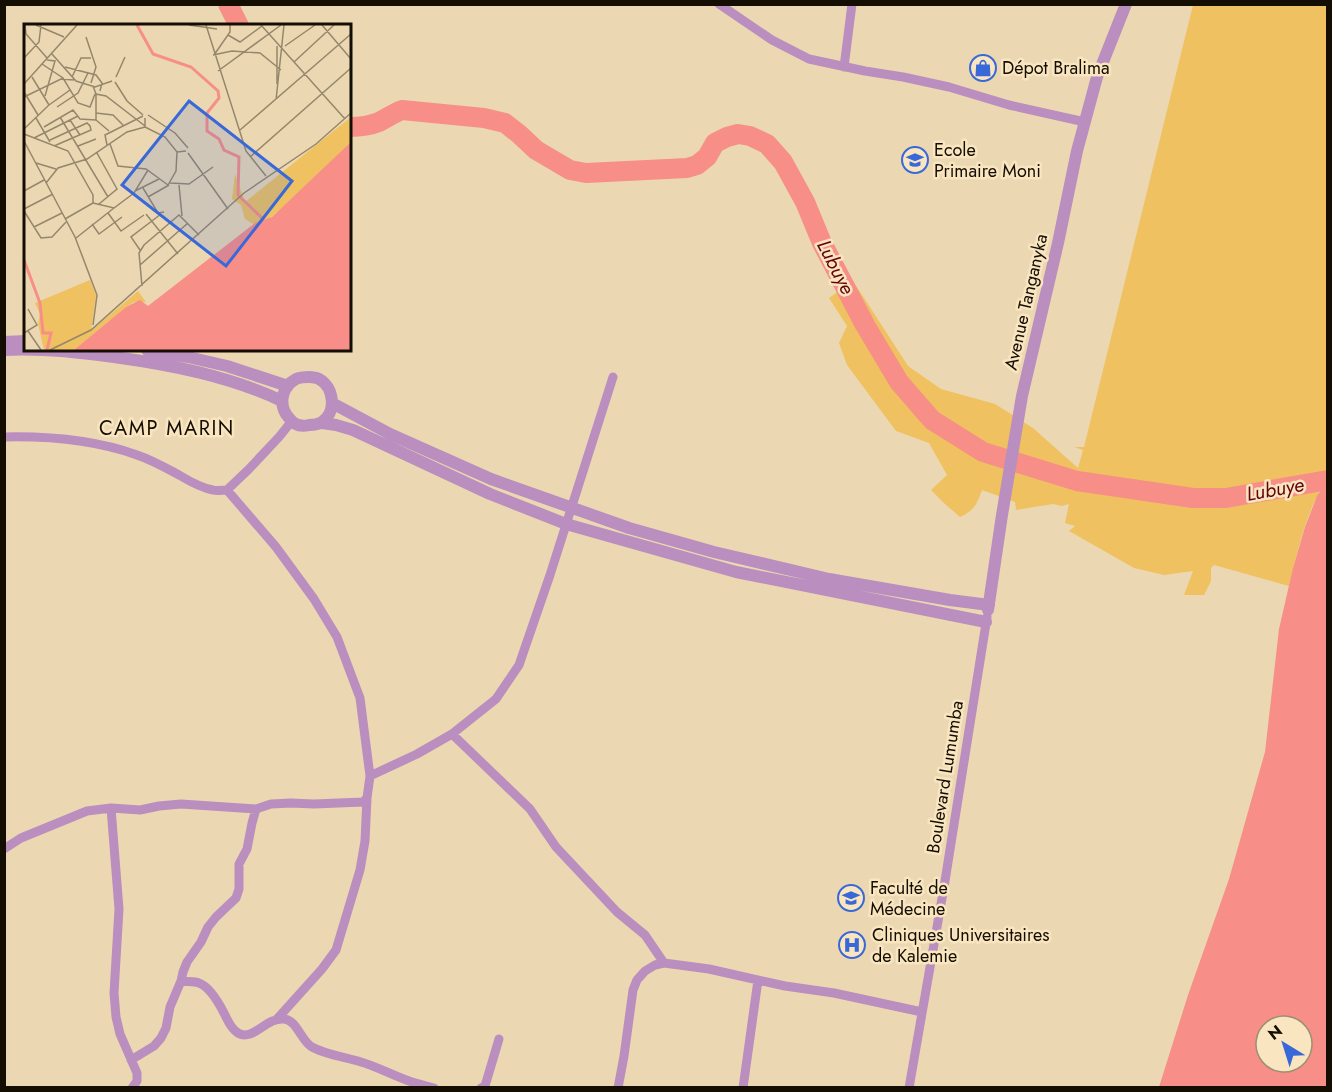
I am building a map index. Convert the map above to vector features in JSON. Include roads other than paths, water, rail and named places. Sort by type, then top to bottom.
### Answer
[{"type":"street","points":[[719,4],[772,40],[809,59],[903,76],[1009,105],[1085,122]]},
{"type":"street","points":[[844,67],[852,4]]},
{"type":"street","name":"Avenue Tanganyka","points":[[988,614],[1022,396],[1085,122],[1097,77],[1126,4]]},
{"type":"street","points":[[4,342],[24,341]]},
{"type":"street","points":[[4,350],[24,351]]},
{"type":"street","points":[[41,351],[78,352],[176,367],[233,381],[282,401]]},
{"type":"street","points":[[153,351],[227,366],[288,386]]},
{"type":"street","points":[[370,776],[453,734],[496,699],[519,665],[613,377]]},
{"type":"street","points":[[322,423],[330,413],[332,403],[330,390],[318,378],[298,378],[288,386],[282,401],[284,412],[291,422],[302,427],[322,423],[353,430],[490,494],[566,524],[735,572],[988,614]]},
{"type":"street","points":[[332,403],[390,434],[491,479],[640,531],[781,569],[950,600],[988,614]]},
{"type":"street","points":[[4,437],[75,440],[100,445],[137,455],[201,487],[227,490],[291,422]]},
{"type":"street","points":[[181,981],[200,983],[207,988],[223,1010],[230,1025],[242,1035],[254,1033],[262,1026],[277,1019],[336,950],[360,870],[365,842],[370,776],[360,698],[337,638],[314,599],[276,547],[227,490]]},
{"type":"street","name":"Boulevard Lumumba","points":[[909,1088],[988,614]]},
{"type":"street","points":[[453,734],[530,809],[556,847],[617,912],[645,935],[664,963]]},
{"type":"street","points":[[4,849],[21,838],[87,811],[111,808],[140,810],[181,804],[256,809],[271,804],[363,802],[368,798]]},
{"type":"street","points":[[111,808],[119,909],[114,993],[120,1034],[137,1073],[137,1081],[132,1088]]},
{"type":"street","points":[[131,1060],[154,1046],[161,1038],[187,962],[216,916],[236,898],[239,889],[239,864],[248,849],[256,809]]},
{"type":"street","points":[[618,1088],[633,990],[637,980],[645,971],[664,963],[709,969],[922,1012]]},
{"type":"street","points":[[742,1088],[758,980]]},
{"type":"street","points":[[277,1019],[286,1019],[293,1024],[311,1047],[363,1062],[411,1082],[434,1088]]},
{"type":"street","points":[[483,1087],[499,1039]]},
{"type":"waterway","name":"Lubuye","points":[[228,4],[238,24]]},
{"type":"waterway","name":"Lubuye","points":[[351,127],[375,123],[402,110],[484,118],[505,123],[536,150],[570,170],[586,173],[687,168],[697,165],[707,157],[715,143],[738,134],[750,136],[767,144],[783,162],[865,325],[899,382],[932,420],[983,452],[1077,481],[1193,498],[1226,498],[1328,480]]},
{"type":"place","name":"Dépot Bralima","points":[[983,68]]},
{"type":"place","name":"Ecole Primaire Moni","points":[[915,160]]},
{"type":"place","name":"Faculté de Médecine","points":[[851,898]]},
{"type":"place","name":"Cliniques Universitaires de Kalemie","points":[[852,945]]},
{"type":"district","name":"CAMP MARIN","points":[[167,428]]}]
